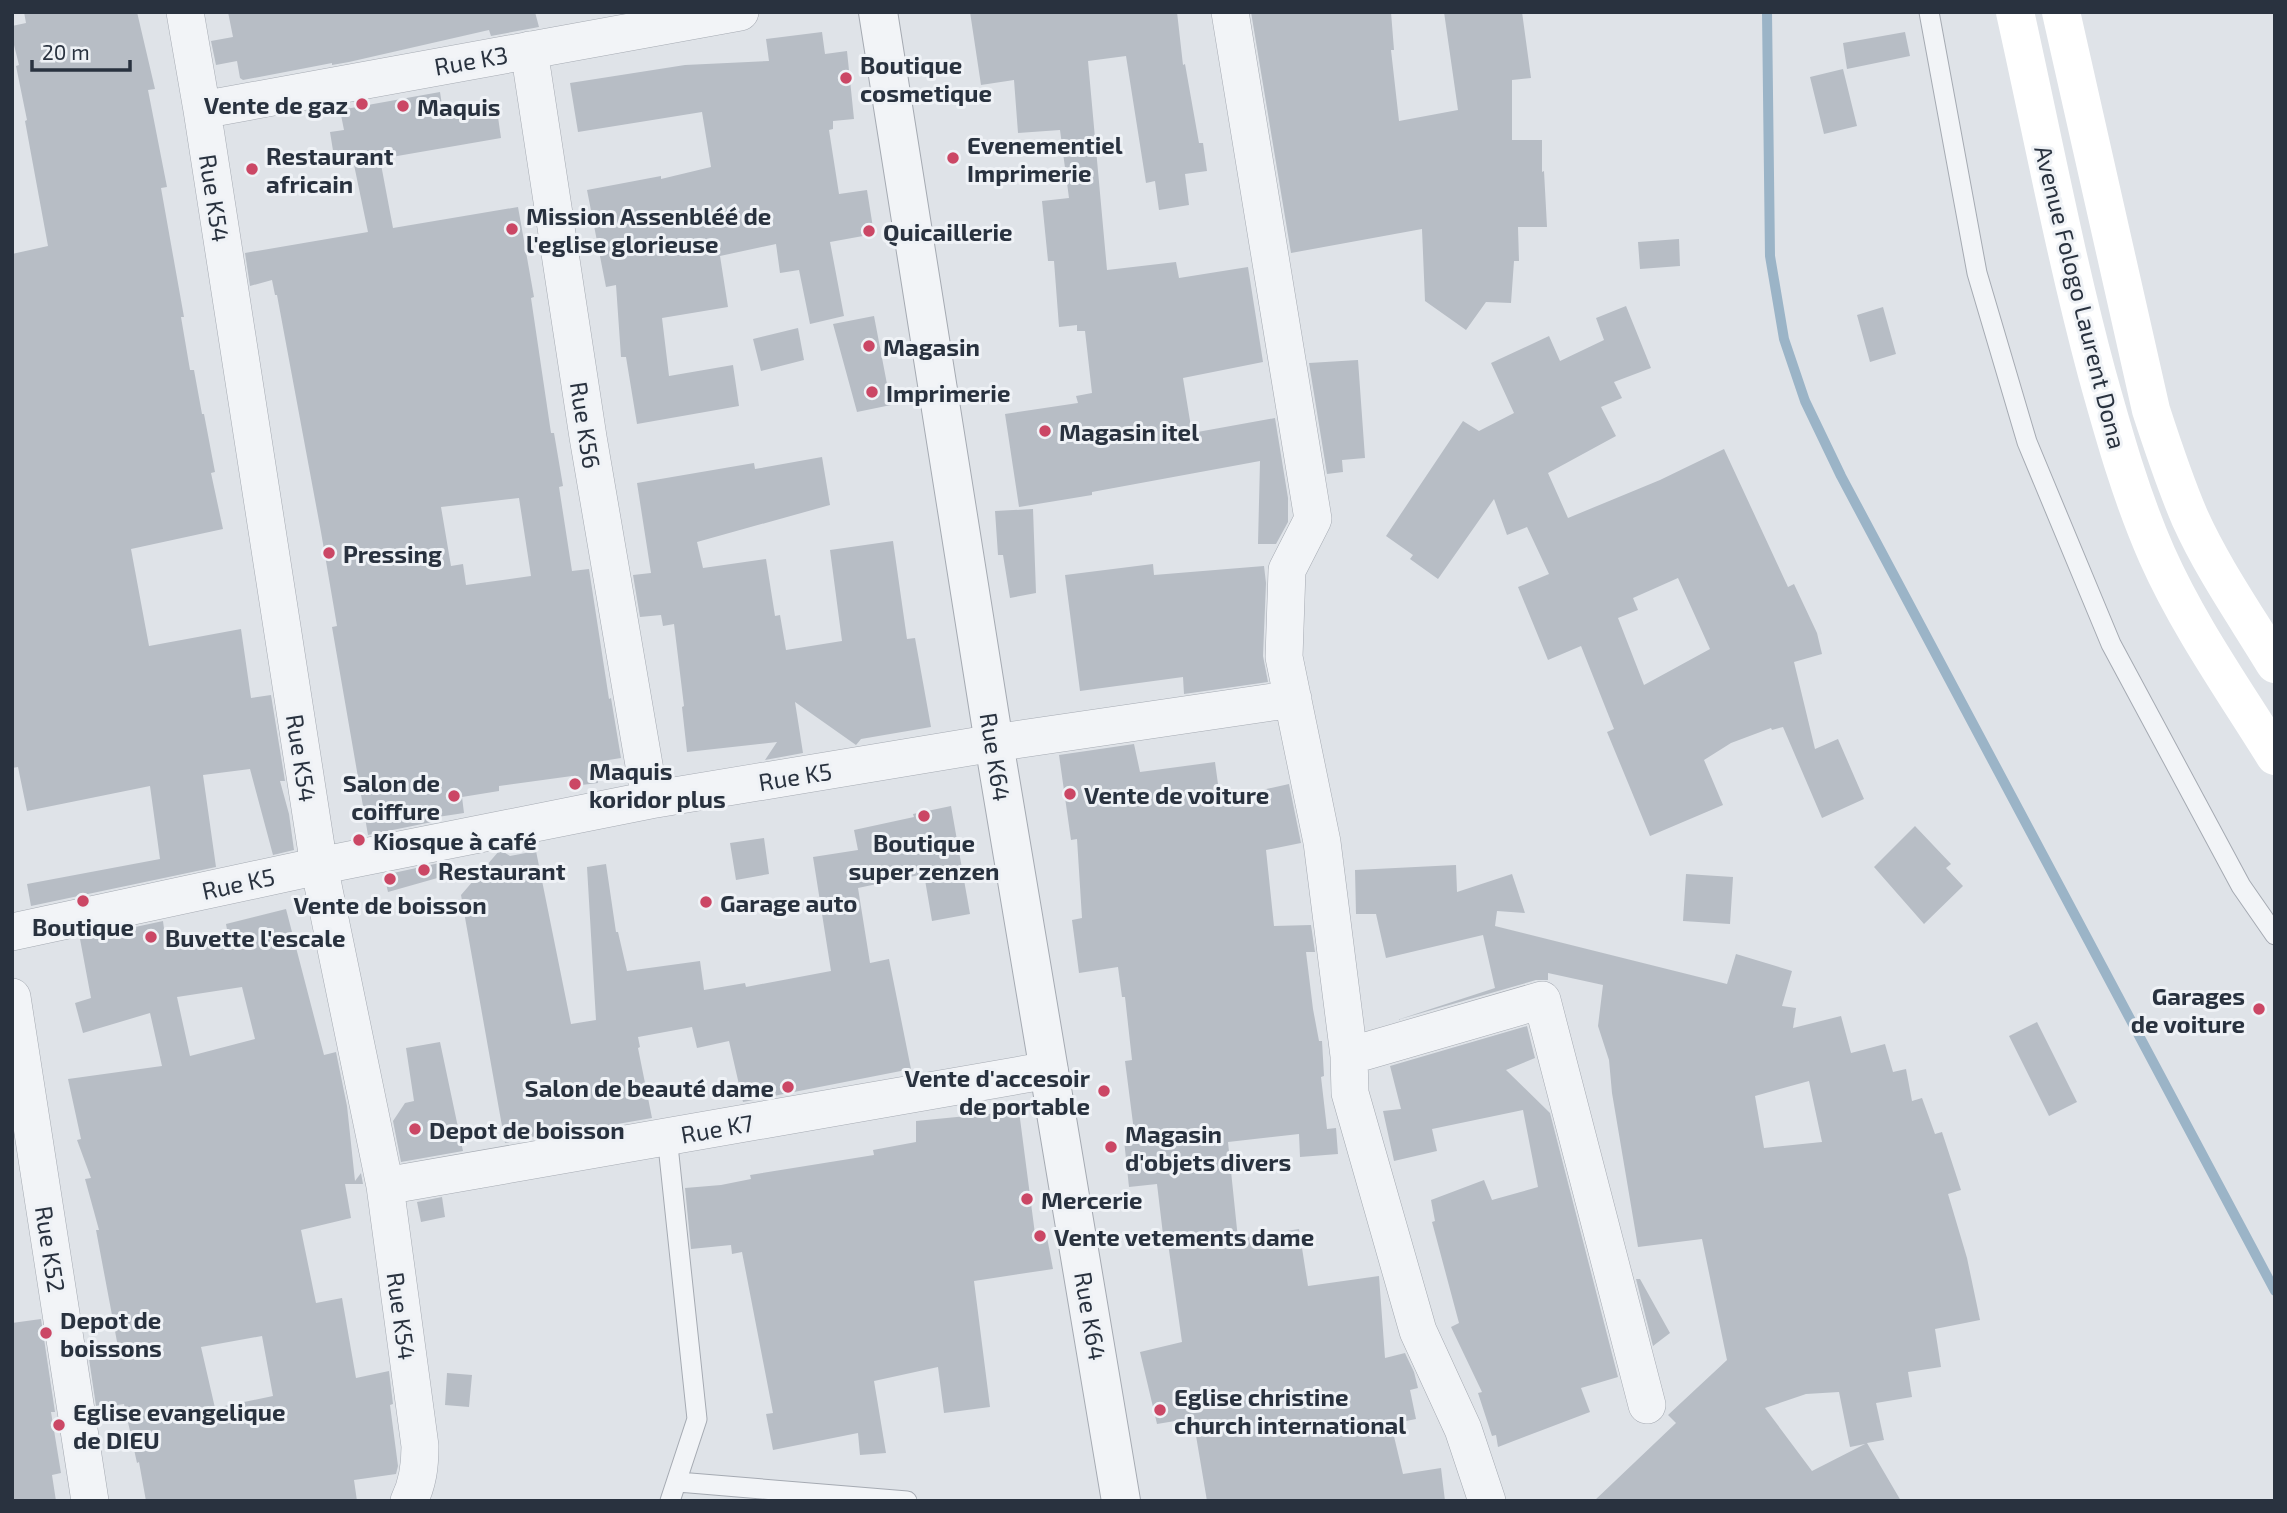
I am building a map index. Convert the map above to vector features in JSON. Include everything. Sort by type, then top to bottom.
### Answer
[{"type":"main road","name":"Avenue Fologo Laurent Dona","points":[[2015,12],[2079,307],[2118,450],[2137,508],[2181,602],[2275,756]]},
{"type":"main road","name":"Avenue Fologo Laurent Dona","points":[[2061,12],[2151,410],[2167,462],[2209,555],[2275,664]]},
{"type":"street","name":"Rue K54","points":[[185,12],[319,866],[385,1186],[420,1446],[421,1466],[409,1501]]},
{"type":"street","name":"Rue K3","points":[[202,110],[740,12]]},
{"type":"street","name":"Rue K64","points":[[878,12],[994,743],[1121,1501]]},
{"type":"street","points":[[1230,12],[1313,519],[1287,570],[1284,657],[1322,842],[1349,1056],[1350,1093],[1418,1331],[1463,1429],[1487,1501]]},
{"type":"street","name":"Rue K56","points":[[529,50],[588,437],[650,800]]},
{"type":"street","name":"Rue K5","points":[[12,932],[319,866],[650,800],[994,743],[1293,699]]},
{"type":"street","name":"Rue K52","points":[[12,997],[90,1501]]},
{"type":"street","points":[[1349,1056],[1542,1000],[1647,1405]]},
{"type":"street","name":"Rue K7","points":[[385,1186],[1049,1070]]},
{"type":"lane","points":[[1929,12],[1978,273],[2026,442],[2110,644],[2241,886],[2275,935]]},
{"type":"lane","points":[[667,1136],[697,1419],[670,1501]]},
{"type":"lane","points":[[678,1482],[907,1501]]},
{"type":"building","points":[[24,12],[137,12],[155,89],[148,90],[167,187],[161,188],[184,317],[181,317],[190,370],[194,370],[204,414],[215,472],[211,473],[223,529],[131,549],[149,646],[241,629],[251,698],[271,695],[285,781],[280,781],[289,814],[294,850],[273,855],[250,769],[203,775],[216,867],[31,906],[27,884],[160,859],[150,786],[27,811],[18,767],[12,768],[12,254],[48,246],[16,66],[19,65],[12,37],[12,26],[26,23]]},
{"type":"building","points":[[228,12],[535,12],[539,27],[491,36],[489,30],[349,62],[243,80],[240,78],[237,61],[216,65],[211,41],[233,37]]},
{"type":"building","points":[[970,12],[1177,12],[1183,65],[1185,64],[1199,143],[1203,143],[1207,171],[1185,174],[1189,205],[1159,210],[1155,181],[1146,183],[1126,56],[1088,61],[1107,270],[1176,262],[1179,278],[1248,267],[1263,362],[1183,378],[1192,433],[1275,418],[1288,498],[1288,522],[1276,544],[1258,544],[1260,461],[1019,507],[1005,414],[1078,403],[1076,396],[1092,393],[1085,331],[1077,331],[1077,325],[1059,327],[1054,261],[1048,261],[1042,201],[1069,198],[1060,130],[1018,133],[1014,80],[981,85]]},
{"type":"building","points":[[1251,12],[1391,12],[1394,50],[1391,50],[1399,121],[1458,110],[1444,12],[1522,12],[1531,78],[1512,80],[1512,140],[1542,140],[1547,227],[1518,227],[1519,261],[1514,261],[1511,303],[1486,302],[1466,330],[1425,301],[1422,229],[1291,253]]},
{"type":"building","points":[[822,32],[825,54],[847,51],[854,119],[833,121],[833,129],[829,130],[839,194],[867,190],[874,234],[830,242],[844,316],[810,324],[799,270],[780,273],[776,244],[720,256],[728,307],[662,318],[669,376],[733,365],[739,406],[637,424],[626,357],[621,357],[616,285],[606,287],[587,190],[661,176],[661,179],[711,167],[702,112],[578,132],[570,83],[685,65],[769,61],[766,39]]},
{"type":"building","points":[[1905,32],[1910,56],[1847,69],[1843,43]]},
{"type":"building","points":[[1843,69],[1857,126],[1824,134],[1810,77]]},
{"type":"building","points":[[440,92],[443,112],[496,103],[501,138],[380,159],[393,228],[518,207],[534,297],[531,298],[551,433],[554,433],[563,486],[559,487],[572,571],[589,569],[621,758],[596,762],[598,783],[573,786],[572,776],[499,786],[499,791],[462,797],[464,813],[431,818],[432,822],[368,835],[332,627],[337,626],[277,295],[272,280],[250,286],[245,253],[368,232],[353,160],[335,163],[330,132],[344,130],[340,110]],"holes":[[[519,498],[531,576],[466,585],[463,564],[451,566],[441,507]]]},
{"type":"building","points":[[1679,239],[1680,266],[1640,269],[1638,242]]},
{"type":"building","points":[[1626,306],[1651,368],[1614,382],[1622,398],[1601,407],[1616,436],[1548,473],[1568,518],[1660,480],[1724,449],[1788,587],[1794,584],[1817,633],[1822,654],[1794,662],[1815,749],[1838,739],[1864,799],[1822,818],[1783,727],[1771,728],[1731,743],[1704,760],[1723,805],[1650,836],[1607,732],[1614,729],[1581,646],[1548,660],[1518,587],[1549,574],[1527,527],[1507,535],[1494,499],[1438,579],[1410,559],[1413,555],[1386,536],[1463,421],[1479,431],[1514,413],[1491,363],[1549,336],[1560,361],[1604,340],[1596,318]],"holes":[[[1678,578],[1710,649],[1644,685],[1618,618],[1638,610],[1633,598]]]},
{"type":"building","points":[[1883,307],[1896,354],[1870,362],[1857,315]]},
{"type":"building","points":[[874,316],[891,405],[857,412],[833,324]]},
{"type":"building","points":[[798,328],[804,360],[761,371],[753,339]]},
{"type":"building","points":[[1358,360],[1365,458],[1342,460],[1343,472],[1327,474],[1309,363]]},
{"type":"building","points":[[822,457],[830,505],[697,542],[703,568],[766,559],[775,616],[780,615],[786,650],[842,641],[830,550],[893,541],[907,639],[915,638],[931,727],[861,739],[856,745],[795,702],[803,753],[765,760],[777,742],[687,752],[674,624],[663,626],[661,615],[640,617],[633,575],[651,573],[637,483],[754,463],[755,469]]},
{"type":"building","points":[[1033,509],[1036,593],[1010,598],[1003,555],[998,555],[995,511]]},
{"type":"building","points":[[1153,564],[1154,575],[1264,566],[1266,583],[1263,656],[1268,682],[1184,694],[1183,677],[1080,691],[1065,575]]},
{"type":"building","points":[[1134,744],[1140,772],[1215,762],[1220,799],[1289,784],[1301,843],[1266,850],[1274,926],[1311,925],[1315,952],[1306,952],[1313,1009],[1319,1041],[1322,1041],[1324,1076],[1321,1077],[1327,1129],[1336,1128],[1338,1154],[1300,1157],[1299,1134],[1228,1142],[1238,1239],[1299,1229],[1308,1286],[1379,1276],[1385,1358],[1405,1353],[1418,1388],[1410,1390],[1416,1419],[1391,1424],[1403,1474],[1441,1468],[1445,1501],[1207,1501],[1193,1418],[1157,1424],[1140,1352],[1182,1342],[1168,1243],[1164,1243],[1157,1184],[1129,1187],[1124,1140],[1135,1139],[1125,1061],[1132,1060],[1125,997],[1122,997],[1118,967],[1079,973],[1072,920],[1082,918],[1077,839],[1071,840],[1059,755]]},
{"type":"building","points":[[951,806],[970,914],[932,921],[924,874],[858,888],[870,963],[889,959],[911,1069],[743,1102],[729,1041],[697,1048],[692,1027],[638,1037],[652,1118],[554,1135],[554,1132],[505,1143],[461,895],[499,851],[510,856],[536,851],[571,1024],[596,1020],[587,867],[606,864],[616,932],[627,971],[700,961],[704,990],[745,983],[746,987],[831,971],[813,857],[858,850],[854,830]]},
{"type":"building","points":[[1915,826],[1951,864],[1946,868],[1963,886],[1924,924],[1874,867]]},
{"type":"building","points":[[764,838],[769,874],[736,880],[730,843]]},
{"type":"building","points":[[444,862],[448,875],[388,892],[384,875]]},
{"type":"building","points":[[1456,865],[1457,892],[1512,874],[1525,913],[1497,911],[1495,926],[1727,984],[1736,954],[1792,971],[1782,1006],[1796,1008],[1793,1028],[1841,1016],[1851,1053],[1885,1044],[1893,1072],[1906,1069],[1912,1101],[1922,1098],[1935,1134],[1942,1132],[1961,1190],[1948,1194],[1967,1258],[1980,1320],[1935,1329],[1941,1367],[1908,1372],[1912,1397],[1876,1403],[1884,1440],[1867,1443],[1901,1501],[1594,1501],[1676,1423],[1668,1415],[1727,1360],[1702,1239],[1638,1247],[1609,1060],[1598,1026],[1603,985],[1548,973],[1548,980],[1536,980],[1397,1020],[1495,988],[1483,935],[1386,958],[1376,914],[1356,914],[1355,870]],"holes":[[[1809,1081],[1822,1142],[1764,1148],[1755,1096]],[[1839,1392],[1850,1447],[1865,1444],[1812,1471],[1765,1408],[1806,1394]]]},
{"type":"building","points":[[1686,874],[1733,877],[1730,924],[1683,921]]},
{"type":"building","points":[[286,909],[324,1055],[336,1052],[347,1106],[355,1181],[361,1173],[363,1184],[345,1184],[351,1218],[301,1230],[316,1303],[342,1298],[356,1378],[389,1371],[393,1404],[390,1405],[398,1466],[396,1474],[354,1480],[357,1501],[146,1501],[124,1404],[96,1406],[88,1352],[118,1347],[96,1230],[99,1230],[85,1179],[91,1178],[77,1140],[81,1139],[68,1079],[162,1066],[150,1013],[83,1033],[75,1003],[91,998],[80,939],[163,921],[166,944],[228,935],[226,924]],"holes":[[[242,987],[255,1039],[190,1056],[177,997]],[[262,1336],[273,1396],[215,1408],[201,1347]]]},
{"type":"building","points":[[2037,1022],[2077,1102],[2049,1116],[2009,1036]]},
{"type":"building","points":[[1527,1026],[1535,1058],[1506,1070],[1550,1113],[1618,1377],[1581,1388],[1590,1412],[1498,1447],[1496,1435],[1492,1436],[1478,1393],[1482,1392],[1451,1327],[1459,1323],[1432,1222],[1435,1221],[1431,1200],[1484,1180],[1492,1200],[1538,1187],[1523,1110],[1432,1129],[1437,1151],[1394,1161],[1383,1111],[1401,1109],[1390,1066]]},
{"type":"building","points":[[440,1042],[463,1151],[401,1162],[393,1121],[405,1103],[414,1101],[406,1048]]},
{"type":"building","points":[[1019,1111],[1035,1234],[1046,1232],[1053,1269],[974,1281],[990,1407],[944,1413],[938,1367],[874,1381],[886,1453],[860,1455],[858,1433],[773,1450],[766,1414],[773,1413],[742,1252],[732,1254],[731,1245],[691,1249],[685,1188],[721,1185],[751,1179],[750,1175],[874,1155],[873,1150],[916,1142],[916,1121]]},
{"type":"building","points":[[442,1197],[445,1217],[421,1222],[417,1202]]},
{"type":"building","points":[[1636,1279],[1640,1279],[1670,1333],[1653,1346]]},
{"type":"building","points":[[41,1319],[61,1473],[52,1475],[56,1501],[12,1501],[12,1323]]},
{"type":"building","points":[[447,1373],[472,1375],[469,1407],[445,1405]]},
{"type":"waterway","points":[[1767,12],[1770,256],[1784,339],[1805,401],[1841,476],[2275,1291]]},
{"type":"place","name":"Boutique cosmetique","points":[[846,78]]},
{"type":"place","name":"Vente de gaz","points":[[362,104]]},
{"type":"place","name":"Maquis","points":[[403,106]]},
{"type":"place","name":"Evenementiel Imprimerie","points":[[953,158]]},
{"type":"place","name":"Restaurant africain","points":[[252,169]]},
{"type":"place","name":"Mission Assenbléé de l'eglise glorieuse","points":[[512,229]]},
{"type":"place","name":"Quicaillerie","points":[[869,231]]},
{"type":"place","name":"Magasin","points":[[869,346]]},
{"type":"place","name":"Imprimerie","points":[[872,392]]},
{"type":"place","name":"Magasin itel","points":[[1045,431]]},
{"type":"place","name":"Pressing","points":[[329,553]]},
{"type":"place","name":"Maquis koridor plus","points":[[575,784]]},
{"type":"place","name":"Vente de voiture","points":[[1070,794]]},
{"type":"place","name":"Salon de coiffure","points":[[454,796]]},
{"type":"place","name":"Boutique super zenzen","points":[[924,816]]},
{"type":"place","name":"Kiosque à café","points":[[359,840]]},
{"type":"place","name":"Restaurant","points":[[424,870]]},
{"type":"place","name":"Vente de boisson","points":[[390,879]]},
{"type":"place","name":"Boutique","points":[[83,901]]},
{"type":"place","name":"Garage auto","points":[[706,902]]},
{"type":"place","name":"Buvette l'escale","points":[[151,937]]},
{"type":"place","name":"Garages de voiture","points":[[2259,1009]]},
{"type":"place","name":"Salon de beauté dame","points":[[788,1087]]},
{"type":"place","name":"Vente d'accesoir de portable","points":[[1104,1091]]},
{"type":"place","name":"Depot de boisson","points":[[415,1129]]},
{"type":"place","name":"Magasin d'objets divers","points":[[1111,1147]]},
{"type":"place","name":"Mercerie","points":[[1027,1199]]},
{"type":"place","name":"Vente vetements dame","points":[[1040,1236]]},
{"type":"place","name":"Depot de boissons","points":[[46,1333]]},
{"type":"place","name":"Eglise christine church international","points":[[1160,1410]]},
{"type":"place","name":"Eglise evangelique de DIEU","points":[[59,1425]]}]
